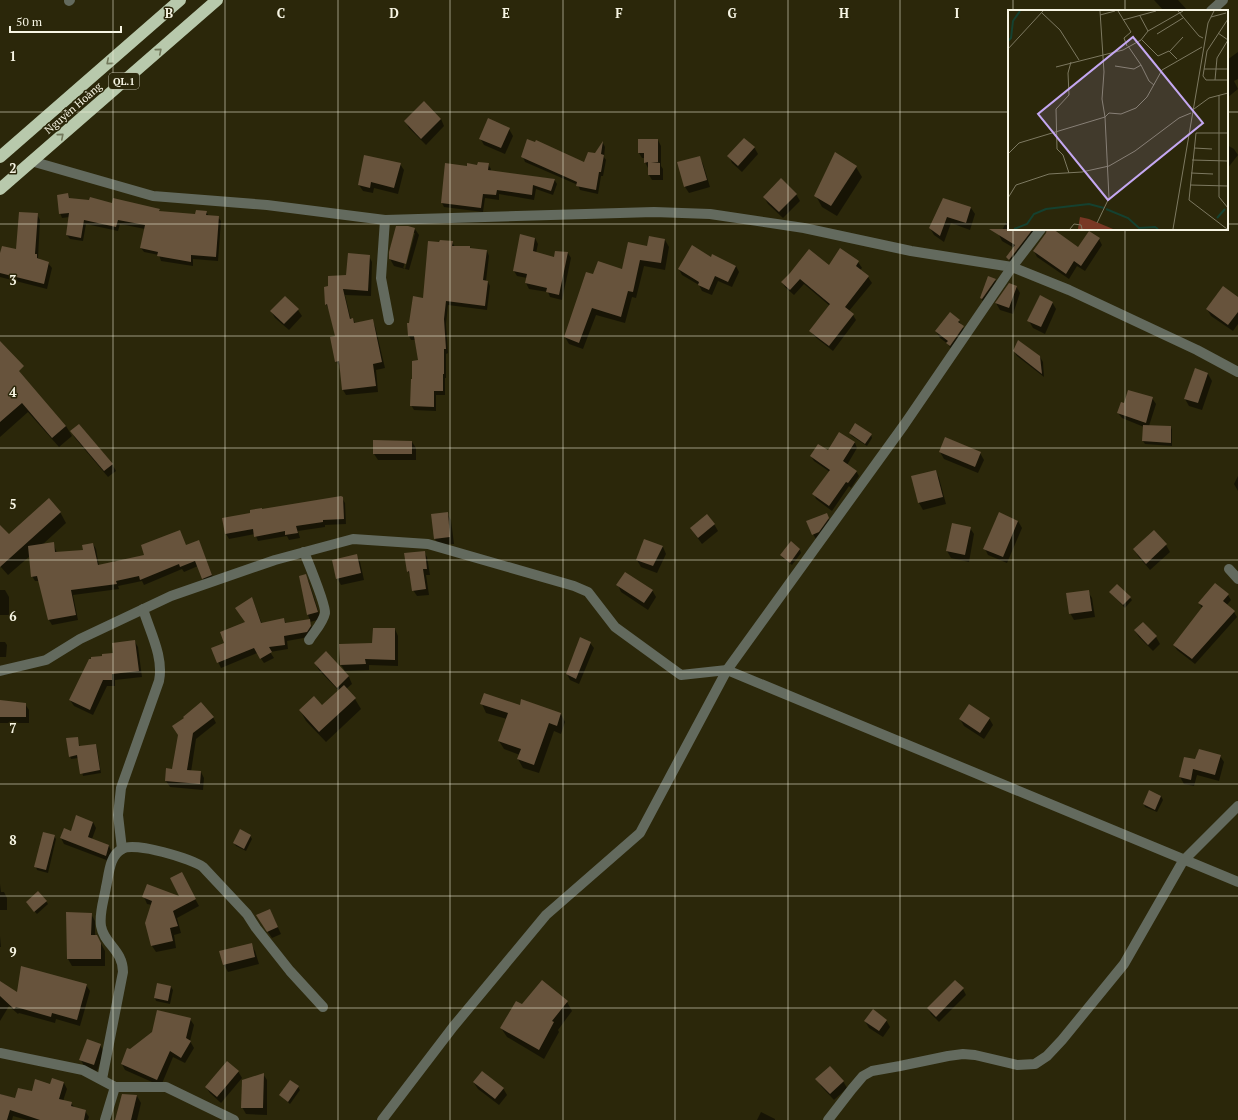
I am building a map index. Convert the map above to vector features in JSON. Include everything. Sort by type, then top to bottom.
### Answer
[{"type":"highway","name":"Nguyễn Hoàng","points":[[0,189],[217,0]]},
{"type":"highway","name":"Nguyễn Hoàng","points":[[0,157],[179,1]]},
{"type":"street","points":[[1211,10],[1223,0]]},
{"type":"street","points":[[31,161],[153,196],[267,204],[385,220],[654,212],[710,214],[804,228],[911,251],[1012,267],[1069,290],[1197,350],[1238,372]]},
{"type":"street","points":[[385,220],[382,278],[389,320]]},
{"type":"street","points":[[382,1120],[453,1027],[546,915],[640,833],[726,670],[904,425],[1012,267],[1040,230]]},
{"type":"street","points":[[0,671],[46,660],[80,639],[171,596],[275,560],[353,539],[428,544],[574,586],[588,592],[615,627],[681,675],[726,670],[1183,861],[1238,882]]},
{"type":"street","points":[[304,552],[321,595],[325,612],[320,625],[309,640]]},
{"type":"street","points":[[1229,569],[1238,579]]},
{"type":"street","points":[[122,849],[118,815],[121,788],[159,681],[161,670],[160,661],[143,609]]},
{"type":"street","points":[[828,1120],[863,1076],[872,1070],[963,1054],[975,1055],[1017,1065],[1035,1064],[1047,1056],[1062,1040],[1124,964],[1183,861],[1238,806]]},
{"type":"street","points":[[102,1079],[123,972],[123,963],[117,952],[104,935],[101,927],[100,916],[111,862],[122,849],[129,846],[138,846],[183,857],[203,867],[247,914],[256,928],[290,971],[323,1007]]},
{"type":"street","points":[[0,1052],[83,1070],[115,1087],[166,1087],[234,1120]]},
{"type":"street","points":[[105,1120],[115,1087]]},
{"type":"building","points":[[424,101],[441,119],[421,139],[404,121]]},
{"type":"building","points":[[488,118],[510,128],[501,148],[479,139]]},
{"type":"building","points":[[744,138],[755,147],[738,166],[727,156]]},
{"type":"building","points":[[527,139],[535,142],[536,140],[584,162],[588,152],[595,153],[603,141],[601,154],[604,155],[596,190],[576,186],[577,182],[521,157]]},
{"type":"building","points":[[638,139],[658,139],[658,162],[651,162],[660,163],[660,175],[648,175],[648,162],[644,163],[644,153],[638,153]]},
{"type":"building","points":[[835,152],[857,166],[831,206],[814,196]]},
{"type":"building","points":[[364,155],[401,163],[394,188],[371,182],[370,188],[358,185]]},
{"type":"building","points":[[700,156],[707,180],[684,187],[677,162]]},
{"type":"building","points":[[478,162],[489,163],[488,170],[555,179],[551,191],[533,185],[532,195],[497,190],[496,195],[483,194],[481,208],[441,203],[445,163],[467,166],[467,163],[477,165]]},
{"type":"building","points":[[781,178],[797,194],[779,212],[763,197]]},
{"type":"building","points":[[68,193],[69,198],[89,200],[90,197],[112,203],[113,198],[160,209],[159,211],[195,214],[196,210],[207,211],[206,215],[219,216],[216,257],[191,255],[191,262],[157,256],[158,252],[140,248],[145,225],[118,220],[116,227],[84,220],[81,238],[66,235],[69,213],[59,214],[57,195]]},
{"type":"building","points":[[943,198],[971,207],[966,223],[947,217],[940,236],[929,228]]},
{"type":"building","points":[[19,212],[38,213],[35,254],[37,254],[37,258],[49,262],[44,284],[0,273],[0,253],[2,246],[16,249]]},
{"type":"building","points":[[396,226],[408,226],[415,228],[406,264],[389,259],[389,252]]},
{"type":"building","points":[[989,229],[1032,230],[1009,260],[1006,257],[1015,245]]},
{"type":"building","points":[[1047,230],[1054,230],[1078,247],[1089,231],[1100,238],[1081,266],[1074,261],[1066,274],[1033,251]]},
{"type":"building","points":[[520,234],[535,238],[533,251],[554,257],[555,251],[568,252],[559,295],[546,292],[547,288],[525,283],[527,274],[513,271]]},
{"type":"building","points":[[649,236],[665,239],[661,263],[640,260],[633,292],[628,291],[621,317],[592,308],[579,343],[564,337],[586,272],[593,274],[598,261],[622,269],[628,242],[647,246]]},
{"type":"building","points":[[440,240],[453,241],[452,246],[470,246],[470,248],[487,250],[483,280],[488,281],[485,306],[446,301],[444,319],[446,349],[444,349],[443,391],[434,391],[434,407],[410,406],[412,361],[418,360],[414,336],[408,336],[407,323],[409,323],[413,296],[423,298],[428,241],[439,242]]},
{"type":"building","points":[[692,245],[711,257],[712,254],[736,266],[728,282],[715,276],[709,290],[698,285],[699,282],[678,269]]},
{"type":"building","points":[[840,248],[859,261],[856,266],[869,276],[845,307],[854,314],[829,346],[809,331],[830,304],[800,279],[790,290],[781,282],[809,249],[829,265]]},
{"type":"building","points":[[348,253],[370,255],[368,291],[343,289],[350,319],[353,318],[354,323],[373,319],[382,362],[373,364],[376,386],[342,390],[339,361],[335,362],[330,337],[335,336],[327,304],[325,305],[324,287],[328,286],[328,276],[346,275]]},
{"type":"building","points":[[988,276],[996,279],[982,299],[980,298]]},
{"type":"building","points":[[1009,283],[1017,286],[1009,308],[995,303]]},
{"type":"building","points":[[1223,286],[1238,297],[1238,312],[1228,325],[1206,309]]},
{"type":"building","points":[[1040,295],[1053,302],[1041,327],[1027,321]]},
{"type":"building","points":[[285,296],[299,309],[284,324],[270,311]]},
{"type":"building","points":[[950,312],[960,320],[958,322],[964,326],[950,346],[946,343],[948,341],[935,331]]},
{"type":"building","points":[[1018,340],[1040,356],[1042,374],[1013,351]]},
{"type":"building","points":[[0,341],[24,366],[19,371],[66,426],[52,438],[22,403],[0,422]]},
{"type":"building","points":[[1195,368],[1208,373],[1198,403],[1184,399]]},
{"type":"building","points":[[1128,390],[1153,397],[1146,423],[1117,413],[1121,402],[1124,403]]},
{"type":"building","points":[[855,423],[872,434],[865,444],[849,433]]},
{"type":"building","points":[[79,424],[113,464],[104,471],[70,431]]},
{"type":"building","points":[[1143,425],[1171,426],[1171,443],[1142,441]]},
{"type":"building","points":[[839,432],[855,442],[843,461],[857,471],[848,483],[846,482],[829,506],[812,494],[830,470],[810,456],[818,444],[828,450]]},
{"type":"building","points":[[945,437],[981,452],[975,467],[939,452]]},
{"type":"building","points":[[373,440],[412,441],[412,454],[373,454]]},
{"type":"building","points":[[936,470],[943,497],[918,503],[911,476]]},
{"type":"building","points":[[341,496],[343,497],[344,519],[323,520],[323,522],[296,526],[298,533],[285,535],[285,531],[254,537],[253,529],[225,534],[222,518],[250,513],[250,510]]},
{"type":"building","points":[[49,498],[61,512],[0,567],[0,525],[9,534]]},
{"type":"building","points":[[448,512],[450,537],[434,539],[431,514]]},
{"type":"building","points":[[999,512],[1018,521],[1003,557],[983,549]]},
{"type":"building","points":[[827,513],[829,518],[819,532],[812,535],[806,521]]},
{"type":"building","points":[[707,514],[715,524],[698,538],[690,528]]},
{"type":"building","points":[[952,523],[971,527],[965,555],[946,551]]},
{"type":"building","points":[[180,530],[186,545],[199,540],[212,575],[202,579],[195,561],[180,567],[179,564],[140,580],[139,576],[116,581],[117,584],[71,590],[76,615],[48,620],[37,576],[31,577],[28,546],[54,542],[55,552],[83,550],[82,545],[93,543],[98,565],[144,555],[141,545]]},
{"type":"building","points":[[1154,530],[1167,544],[1146,564],[1133,549]]},
{"type":"building","points":[[644,539],[663,546],[653,566],[636,560]]},
{"type":"building","points":[[791,541],[800,549],[790,563],[780,555]]},
{"type":"building","points":[[425,551],[427,569],[423,569],[426,589],[412,591],[404,553]]},
{"type":"building","points":[[357,554],[361,573],[336,579],[332,560]]},
{"type":"building","points":[[625,572],[653,590],[644,603],[616,585]]},
{"type":"building","points":[[306,574],[318,612],[307,615],[299,576]]},
{"type":"building","points":[[1215,583],[1229,594],[1223,601],[1235,611],[1192,659],[1173,645],[1203,606],[1198,603]]},
{"type":"building","points":[[1117,584],[1131,597],[1123,605],[1109,592]]},
{"type":"building","points":[[1089,590],[1092,611],[1069,614],[1066,593]]},
{"type":"building","points":[[252,597],[261,623],[284,618],[285,623],[310,619],[311,626],[307,632],[284,636],[285,645],[269,647],[272,652],[260,659],[254,648],[217,663],[211,648],[224,643],[220,632],[245,622],[235,608]]},
{"type":"building","points":[[1143,622],[1157,636],[1148,645],[1134,630]]},
{"type":"building","points":[[373,628],[395,628],[395,660],[365,659],[366,664],[340,665],[339,644],[372,643]]},
{"type":"building","points":[[580,637],[591,642],[576,679],[566,674]]},
{"type":"building","points":[[135,640],[139,671],[112,674],[112,680],[103,680],[90,710],[69,700],[91,657],[113,653],[112,643]]},
{"type":"building","points":[[326,651],[349,676],[337,688],[314,663]]},
{"type":"building","points":[[344,685],[356,698],[319,732],[299,710],[314,696],[322,705]]},
{"type":"building","points":[[484,693],[520,705],[521,699],[561,713],[557,726],[549,723],[534,765],[517,759],[521,749],[498,741],[508,713],[480,704]]},
{"type":"building","points":[[0,700],[26,703],[26,717],[0,717]]},
{"type":"building","points":[[201,702],[214,717],[193,733],[187,770],[201,771],[200,784],[165,781],[166,768],[172,769],[178,735],[172,726],[184,718],[183,717]]},
{"type":"building","points":[[969,704],[990,718],[980,733],[959,719]]},
{"type":"building","points":[[78,737],[79,746],[96,744],[100,770],[80,774],[77,755],[69,757],[66,738]]},
{"type":"building","points":[[1199,749],[1221,755],[1215,775],[1193,769],[1191,780],[1179,777],[1184,757],[1195,759]]},
{"type":"building","points":[[1149,790],[1161,796],[1155,810],[1143,804]]},
{"type":"building","points":[[76,815],[93,822],[88,837],[109,845],[106,856],[60,838],[64,828],[71,831]]},
{"type":"building","points":[[240,829],[251,835],[244,849],[233,843]]},
{"type":"building","points":[[43,832],[55,835],[46,870],[34,867]]},
{"type":"building","points":[[182,872],[196,899],[173,911],[178,926],[170,928],[173,941],[151,946],[145,923],[152,901],[142,897],[147,884],[179,896],[170,878]]},
{"type":"building","points":[[38,891],[47,901],[34,912],[26,902]]},
{"type":"building","points":[[270,909],[278,927],[267,932],[256,915]]},
{"type":"building","points":[[66,912],[92,913],[91,935],[97,935],[101,943],[101,959],[67,959]]},
{"type":"building","points":[[252,943],[255,957],[223,965],[219,951]]},
{"type":"building","points":[[21,966],[87,984],[77,1020],[52,1013],[51,1017],[16,1007],[14,1009],[0,996],[0,981],[17,992]]},
{"type":"building","points":[[542,980],[568,1001],[552,1021],[554,1022],[539,1050],[500,1028],[516,1001],[522,1004]]},
{"type":"building","points":[[955,980],[964,988],[936,1017],[927,1008]]},
{"type":"building","points":[[157,983],[171,986],[168,1001],[154,998]]},
{"type":"building","points":[[873,1009],[887,1020],[879,1031],[864,1021]]},
{"type":"building","points":[[157,1010],[191,1018],[186,1038],[191,1041],[181,1058],[170,1051],[157,1080],[121,1064],[127,1048],[130,1049],[152,1032]]},
{"type":"building","points":[[87,1039],[101,1044],[94,1065],[79,1060]]},
{"type":"building","points":[[227,1061],[239,1071],[217,1097],[205,1087]]},
{"type":"building","points":[[830,1066],[844,1081],[830,1094],[815,1079]]},
{"type":"building","points":[[482,1071],[504,1088],[495,1099],[473,1082]]},
{"type":"building","points":[[264,1073],[263,1108],[241,1108],[242,1080]]},
{"type":"building","points":[[52,1078],[64,1082],[59,1099],[72,1102],[71,1106],[86,1110],[84,1120],[40,1120],[10,1110],[7,1120],[0,1120],[0,1094],[15,1098],[18,1088],[32,1091],[35,1079],[50,1084]]},
{"type":"building","points":[[290,1080],[299,1086],[288,1102],[279,1095]]},
{"type":"building","points":[[122,1094],[137,1095],[131,1120],[115,1120]]}]
